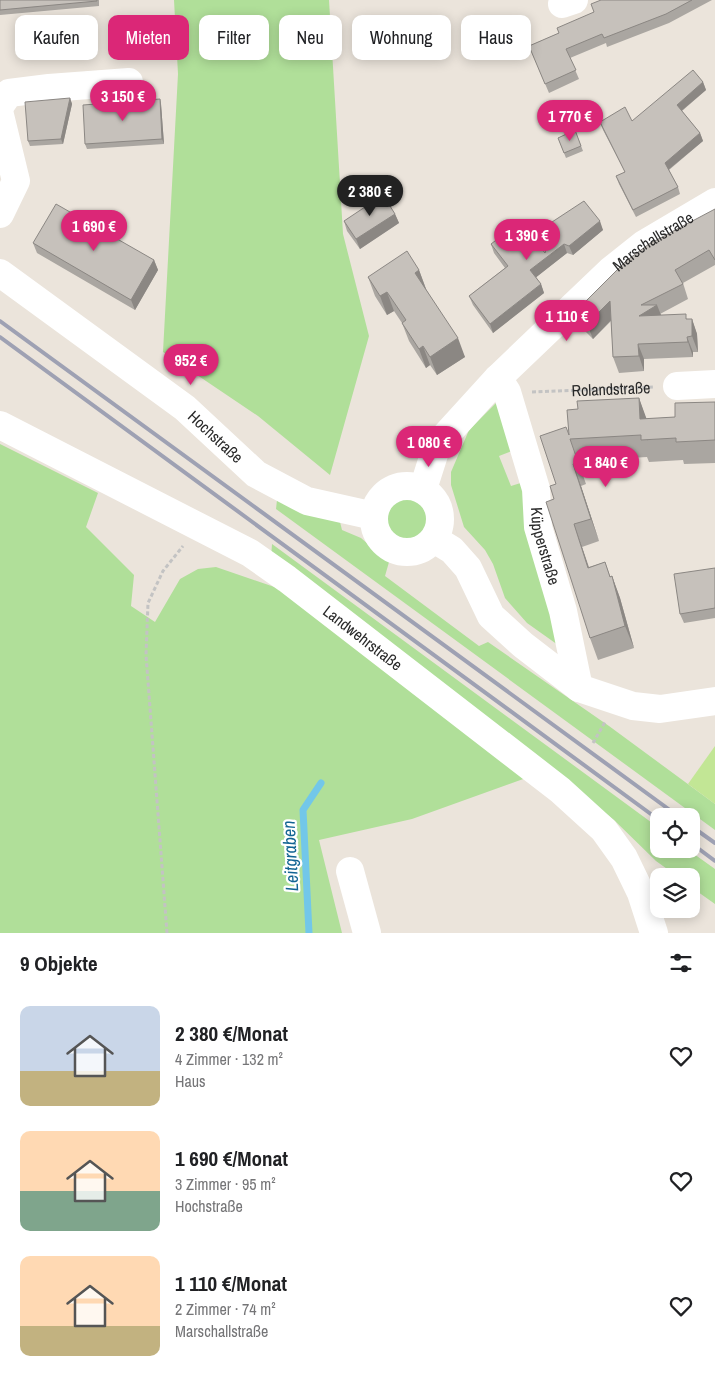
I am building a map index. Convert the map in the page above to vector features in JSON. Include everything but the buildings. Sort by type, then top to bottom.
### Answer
[{"type":"street","points":[[0,106],[9,94],[50,88],[129,82]]},
{"type":"street","points":[[0,115],[16,181],[0,214]]},
{"type":"street","name":"Marschallstraße","points":[[423,489],[437,445],[503,385],[610,271],[644,244],[715,202]]},
{"type":"street","name":"Hochstraße","points":[[0,273],[185,408],[256,474],[308,501],[374,516]]},
{"type":"street","points":[[676,386],[715,384]]},
{"type":"street","name":"Küpperstraße","points":[[503,385],[536,489],[538,527],[563,611],[579,688]]},
{"type":"street","name":"Landwehrstraße","points":[[0,425],[250,553],[287,578],[560,790],[604,830],[624,858],[641,893],[654,933]]},
{"type":"street","points":[[410,485],[423,489],[433,497],[440,508],[441,521],[434,539],[418,550],[404,552],[392,548],[382,540],[375,529],[374,516],[377,503],[386,493],[397,486],[410,485]]},
{"type":"street","points":[[434,539],[452,550],[468,568],[491,616],[523,645],[579,688],[624,704],[660,709],[715,701]]},
{"type":"street","points":[[350,871],[367,933]]},
{"type":"path","name":"Rolandstraße","points":[[503,385],[676,386]]},
{"type":"path","points":[[167,933],[146,655],[148,603],[163,571],[199,527]]},
{"type":"path","points":[[594,743],[607,719]]},
{"type":"green space","points":[[174,0],[329,0],[330,15],[279,15],[279,60],[333,60],[343,234],[369,336],[330,475],[258,416],[163,352],[177,60],[189,60],[189,15],[175,15]]},
{"type":"green space","points":[[497,402],[517,449],[499,456],[511,486],[527,481],[558,645],[527,623],[505,598],[493,564],[485,550],[464,527],[451,485],[451,472],[469,430]]},
{"type":"green space","points":[[0,444],[98,493],[86,527],[134,575],[131,606],[155,622],[180,579],[198,569],[216,567],[289,592],[526,778],[412,819],[319,840],[342,933],[0,933]]},
{"type":"green space","points":[[403,494],[413,494],[422,498],[428,504],[431,509],[431,527],[422,538],[413,542],[403,542],[394,538],[388,532],[384,523],[384,513],[388,504],[394,498]]},
{"type":"green space","points":[[277,500],[340,522],[342,530],[361,538],[389,562],[385,576],[479,646],[488,642],[609,726],[715,804],[715,830],[700,819],[700,808],[685,808],[276,509]]},
{"type":"green space","points":[[272,544],[650,821],[650,855],[614,820],[271,558]]},
{"type":"green space","points":[[715,746],[715,804],[688,784]]},
{"type":"green space","points":[[653,858],[700,858],[715,869],[715,904],[700,893],[700,868],[666,868]]},
{"type":"waterway","name":"Leitgraben","points":[[309,933],[303,810],[321,783]]},
{"type":"railway","points":[[0,321],[667,808]]},
{"type":"railway","points":[[0,337],[650,813]]},
{"type":"railway","points":[[700,832],[715,843]]},
{"type":"railway","points":[[700,850],[715,861]]}]
